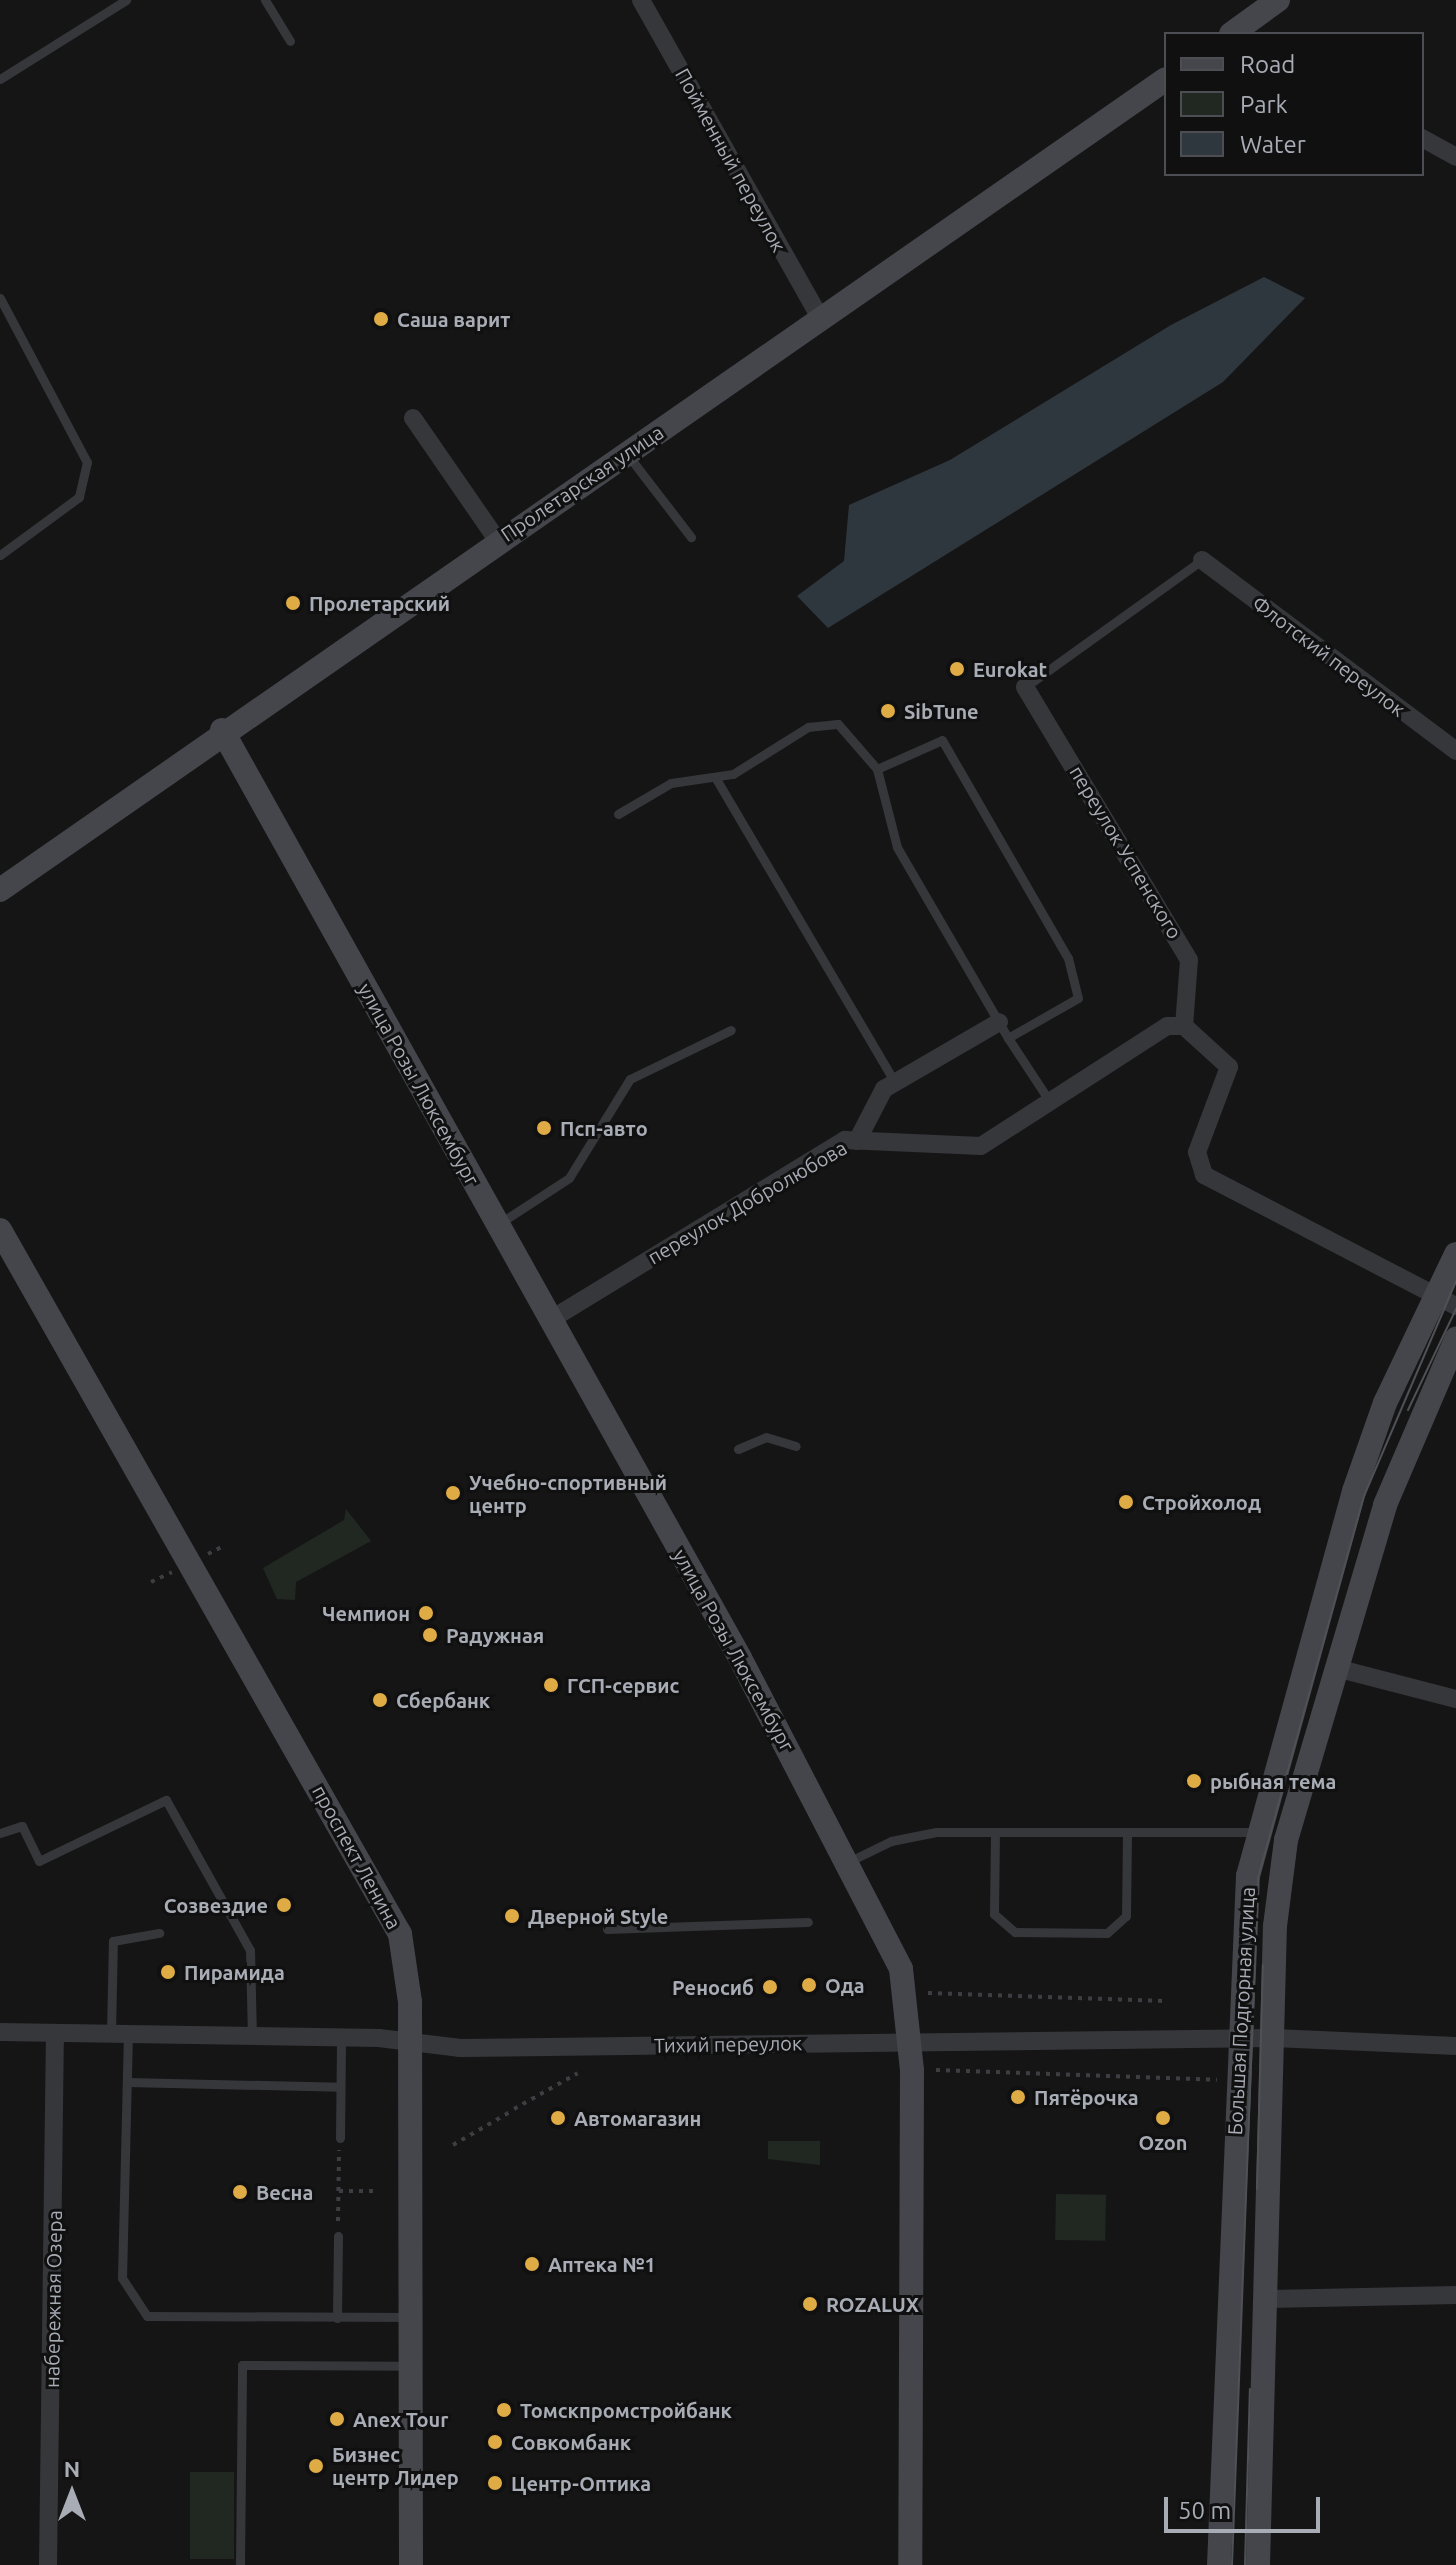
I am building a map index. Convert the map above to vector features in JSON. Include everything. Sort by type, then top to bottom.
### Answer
[{"type":"main road","points":[[1247,30],[1278,0]]},
{"type":"main road","name":"Пролетарская улица","points":[[0,890],[222,730],[821,320],[1164,80]]},
{"type":"main road","name":"улица Розы Люксембург","points":[[222,730],[848,1862],[901,1969],[911,2042],[910,2565]]},
{"type":"main road","name":"проспект Ленина","points":[[0,1230],[400,1934],[411,2042],[411,2565]]},
{"type":"main road","name":"Большая Подгорная улица","points":[[1219,2565],[1241,1924],[1256,1832],[1354,1491],[1433,1294],[1456,1254]]},
{"type":"main road","name":"Большая Подгорная улица","points":[[1258,2565],[1275,1926],[1286,1840],[1385,1505],[1456,1339]]},
{"type":"street","name":"Пойменный переулок","points":[[641,0],[821,320]]},
{"type":"street","points":[[1424,139],[1456,157]]},
{"type":"street","points":[[413,418],[498,541]]},
{"type":"street","name":"Флотский переулок","points":[[1202,560],[1456,751]]},
{"type":"street","name":"переулок Успенского","points":[[1025,687],[1189,960],[1184,1026]]},
{"type":"street","name":"переулок Добролюбова","points":[[550,1320],[845,1140],[981,1146],[1167,1026],[1184,1026]]},
{"type":"street","points":[[1184,1026],[1229,1067],[1197,1152],[1204,1175],[1456,1306]]},
{"type":"street","points":[[857,1141],[884,1089],[1003,1030]]},
{"type":"street","points":[[1336,1668],[1456,1699]]},
{"type":"street","name":"Тихий переулок","points":[[0,2032],[341,2037],[460,2048],[1236,2041],[1274,2038],[1456,2046]]},
{"type":"street","name":"набережная Озера","points":[[48,2565],[55,2033]]},
{"type":"street","points":[[1265,2299],[1456,2295]]},
{"type":"lane","points":[[0,79],[126,0]]},
{"type":"lane","points":[[265,0],[290,41]]},
{"type":"lane","points":[[0,298],[87,462],[79,497],[0,555]]},
{"type":"lane","points":[[626,453],[691,537]]},
{"type":"lane","points":[[1025,687],[1202,560]]},
{"type":"lane","points":[[618,814],[671,783],[733,774],[808,727],[838,724],[877,769],[897,847],[1003,1030],[1050,1102]]},
{"type":"lane","points":[[877,769],[942,740],[1068,958],[1078,998],[1003,1030]]},
{"type":"lane","points":[[715,777],[895,1082]]},
{"type":"lane","points":[[497,1225],[569,1178],[630,1079],[731,1030]]},
{"type":"lane","points":[[738,1449],[766,1437],[796,1446]]},
{"type":"lane","points":[[0,1833],[22,1826],[39,1861],[166,1800],[250,1950],[252,2036]]},
{"type":"lane","points":[[995,1832],[994,1914],[1015,1932],[1107,1933],[1126,1916],[1127,1832]]},
{"type":"lane","points":[[848,1862],[917,1833],[1256,1832]]},
{"type":"lane","points":[[607,1929],[808,1922]]},
{"type":"lane","points":[[159,1933],[113,1941],[119,2033],[127,2082],[122,2278],[147,2316],[409,2317]]},
{"type":"lane","points":[[340,2138],[341,2037]]},
{"type":"lane","points":[[127,2082],[340,2087]]},
{"type":"lane","points":[[337,2318],[338,2236]]},
{"type":"lane","points":[[240,2565],[242,2365],[409,2366]]},
{"type":"path","points":[[208,1554],[224,1546]]},
{"type":"path","points":[[151,1582],[169,1574]]},
{"type":"path","points":[[928,1993],[1166,2001]]},
{"type":"path","points":[[936,2070],[1236,2081]]},
{"type":"path","points":[[453,2145],[578,2073]]},
{"type":"path","points":[[338,2236],[340,2138]]},
{"type":"path","points":[[339,2191],[379,2191]]},
{"type":"green space","points":[[346,1509],[371,1541],[296,1582],[295,1600],[277,1599],[263,1568],[344,1520]]},
{"type":"green space","points":[[768,2141],[820,2141],[820,2165],[768,2159]]},
{"type":"green space","points":[[1056,2194],[1106,2195],[1105,2241],[1055,2240]]},
{"type":"green space","points":[[190,2472],[234,2472],[234,2559],[190,2559]]},
{"type":"water","points":[[1264,277],[1305,298],[1223,382],[828,628],[797,596],[844,561],[849,505],[950,460],[1171,325]]},
{"type":"tram line","points":[[1232,2565],[1258,1878],[1364,1496],[1456,1281]]},
{"type":"tram line","points":[[1408,1410],[1456,1309]]},
{"type":"tram line","points":[[1257,2189],[1263,1965]]},
{"type":"tram line","points":[[1245,2565],[1250,2389]]},
{"type":"place","name":"Саша варит","points":[[381,319]]},
{"type":"place","name":"Пролетарский","points":[[293,603]]},
{"type":"place","name":"Eurokat","points":[[957,669]]},
{"type":"place","name":"SibTune","points":[[888,711]]},
{"type":"place","name":"Псп-авто","points":[[544,1128]]},
{"type":"place","name":"Учебно-спортивный центр","points":[[453,1493]]},
{"type":"place","name":"Стройхолод","points":[[1126,1502]]},
{"type":"place","name":"Чемпион","points":[[426,1613]]},
{"type":"place","name":"Радужная","points":[[430,1635]]},
{"type":"place","name":"ГСП-сервис","points":[[551,1685]]},
{"type":"place","name":"Сбербанк","points":[[380,1700]]},
{"type":"place","name":"рыбная тема","points":[[1194,1781]]},
{"type":"place","name":"Созвездие","points":[[284,1905]]},
{"type":"place","name":"Дверной Style","points":[[512,1916]]},
{"type":"place","name":"Пирамида","points":[[168,1972]]},
{"type":"place","name":"Ода","points":[[809,1985]]},
{"type":"place","name":"Реносиб","points":[[770,1987]]},
{"type":"place","name":"Пятёрочка","points":[[1018,2097]]},
{"type":"place","name":"Автомагазин","points":[[558,2118]]},
{"type":"place","name":"Ozon","points":[[1163,2118]]},
{"type":"place","name":"Весна","points":[[240,2192]]},
{"type":"place","name":"Аптека №1","points":[[532,2264]]},
{"type":"place","name":"ROZALUX","points":[[810,2304]]},
{"type":"place","name":"Томскпромстройбанк","points":[[504,2410]]},
{"type":"place","name":"Anex Tour","points":[[337,2419]]},
{"type":"place","name":"Совкомбанк","points":[[495,2442]]},
{"type":"place","name":"Бизнес центр Лидер","points":[[316,2466]]},
{"type":"place","name":"Центр-Оптика","points":[[495,2483]]}]
